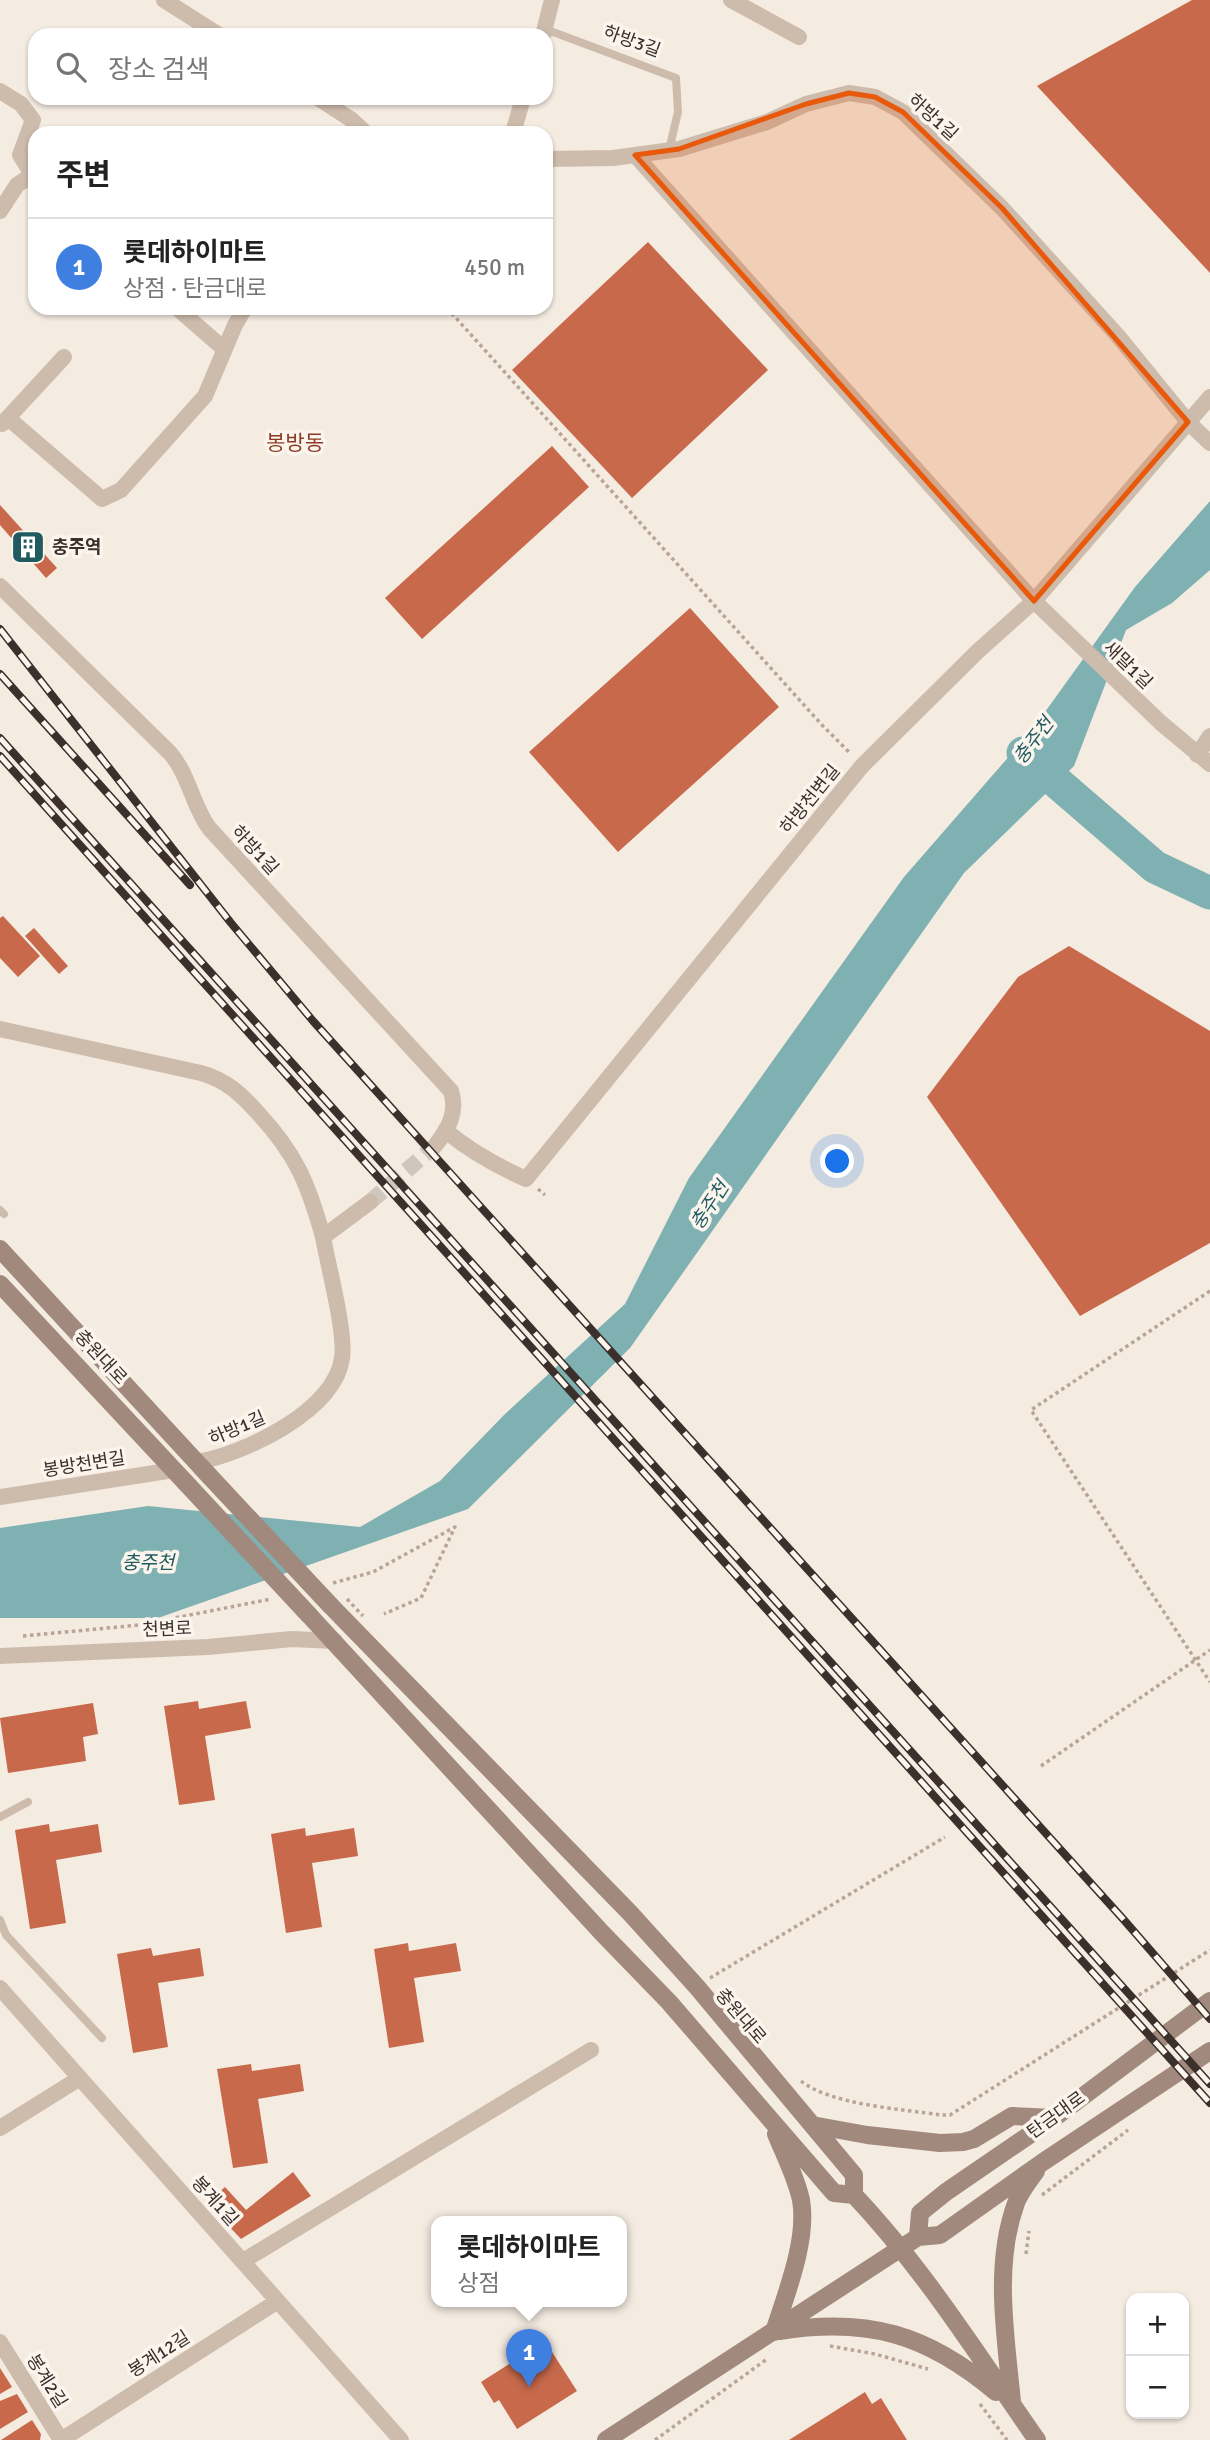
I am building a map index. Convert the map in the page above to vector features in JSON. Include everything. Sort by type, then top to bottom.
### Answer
[{"type":"street","points":[[164,0],[208,28]]},
{"type":"street","name":"하방3길","points":[[545,28],[552,0]]},
{"type":"street","points":[[731,0],[799,37]]},
{"type":"street","points":[[0,91],[21,104],[33,120],[31,126]]},
{"type":"street","name":"하방1길","points":[[553,159],[613,158],[668,150],[767,122],[806,104],[849,93],[875,97],[903,111],[1002,208],[1118,336],[1188,422],[1210,443]]},
{"type":"street","points":[[329,105],[358,126]]},
{"type":"street","points":[[515,126],[521,105]]},
{"type":"street","points":[[28,133],[20,155],[28,169]]},
{"type":"street","name":"새말1길","points":[[635,155],[1034,601],[1203,760],[1210,736]]},
{"type":"street","points":[[0,211],[18,184],[28,179]]},
{"type":"street","points":[[185,315],[224,349]]},
{"type":"street","points":[[64,357],[4,422],[102,499],[121,490],[205,396],[241,315]]},
{"type":"street","name":"하방천변길","points":[[446,1131],[463,1145],[498,1166],[526,1179],[862,766],[958,669],[1034,601],[1210,397]]},
{"type":"street","name":"하방1길","points":[[0,586],[170,752],[182,769],[199,812],[209,828],[451,1091],[453,1112],[446,1131],[435,1146]]},
{"type":"street","name":"하방1길","points":[[0,1029],[201,1073],[227,1083],[248,1102],[292,1154],[306,1185],[323,1237],[340,1326],[343,1357],[338,1374],[323,1396],[288,1426],[261,1442],[199,1465]]},
{"type":"street","points":[[323,1237],[370,1202]]},
{"type":"street","name":"충원대로","points":[[0,1248],[330,1605],[630,1913],[697,1987],[854,2175],[854,2195],[901,2249],[960,2328],[1037,2440]]},
{"type":"street","name":"충원대로","points":[[0,1284],[669,2002],[834,2193],[854,2195]]},
{"type":"street","name":"봉방천변길","points":[[0,1497],[180,1476]]},
{"type":"street","name":"천변로","points":[[0,1656],[208,1647],[292,1639],[335,1641]]},
{"type":"street","name":"봉계1길","points":[[0,1988],[401,2440]]},
{"type":"street","name":"탄금대로","points":[[918,2236],[920,2213],[946,2192],[1054,2118],[1210,2001]]},
{"type":"street","points":[[243,2261],[591,2050]]},
{"type":"street","name":"탄금대로","points":[[606,2440],[918,2236],[940,2235],[1042,2162],[1210,2052]]},
{"type":"street","points":[[0,2128],[80,2078]]},
{"type":"street","points":[[812,2125],[867,2135],[940,2143],[974,2139],[1012,2116],[1054,2118]]},
{"type":"street","points":[[771,2122],[794,2177],[801,2202],[801,2228],[796,2255],[774,2332],[836,2325],[858,2326],[909,2339],[952,2358],[1013,2405]]},
{"type":"street","points":[[1013,2405],[1003,2309],[1005,2256],[1017,2201],[1042,2162]]},
{"type":"street","name":"봉계12길","points":[[61,2440],[278,2301]]},
{"type":"street","name":"봉계2길","points":[[0,2342],[61,2440]]},
{"type":"lane","name":"하방3길","points":[[553,35],[676,78],[678,112],[668,150]]},
{"type":"lane","points":[[0,1817],[29,1802]]},
{"type":"lane","points":[[0,1920],[6,1935],[102,2038]]},
{"type":"path","points":[[453,315],[822,726],[862,766]]},
{"type":"path","points":[[1210,1291],[1031,1410],[1210,1682]]},
{"type":"path","points":[[1041,1766],[1210,1650]]},
{"type":"path","points":[[697,1987],[945,1837]]},
{"type":"path","points":[[799,2079],[825,2094],[844,2100],[950,2115],[1210,1950]]},
{"type":"path","points":[[1040,2197],[1136,2123]]},
{"type":"path","points":[[1026,2254],[1030,2223]]},
{"type":"path","points":[[822,2345],[875,2354],[936,2372]]},
{"type":"path","points":[[655,2440],[770,2357]]},
{"type":"path","points":[[978,2402],[1007,2440]]},
{"type":"highlighted area","points":[[849,93],[875,97],[903,112],[1002,208],[1188,422],[1034,601],[635,155],[679,149],[806,104]]},
{"type":"water","name":"충주천","points":[[1210,501],[1210,570],[1172,603],[1126,630],[1074,766],[964,873],[630,1348],[468,1509],[158,1618],[0,1618],[0,1528],[148,1506],[360,1527],[440,1481],[504,1415],[625,1304],[689,1178],[904,877],[1032,730],[1135,587]]},
{"type":"building","points":[[1192,0],[1210,0],[1210,273],[1037,86]]},
{"type":"building","points":[[648,242],[768,370],[632,498],[512,370]]},
{"type":"building","points":[[552,446],[589,487],[422,639],[385,598]]},
{"type":"building","name":"충주역","points":[[0,505],[57,568],[46,578],[0,525]]},
{"type":"building","points":[[690,608],[779,707],[618,852],[529,752]]},
{"type":"building","points":[[3,916],[40,956],[18,977],[0,958],[0,918]]},
{"type":"building","points":[[34,928],[68,966],[59,974],[25,936]]},
{"type":"building","points":[[1069,946],[1210,1031],[1210,1243],[1080,1316],[927,1097],[1018,977]]},
{"type":"building","points":[[198,1701],[199,1709],[246,1701],[251,1728],[205,1736],[215,1800],[179,1805],[164,1706]]},
{"type":"building","points":[[93,1703],[98,1734],[83,1737],[86,1761],[8,1773],[0,1718]]},
{"type":"building","points":[[49,1824],[50,1832],[98,1824],[102,1852],[56,1860],[66,1923],[30,1929],[15,1830]]},
{"type":"building","points":[[305,1828],[306,1836],[354,1828],[358,1856],[312,1863],[322,1927],[286,1933],[271,1834]]},
{"type":"building","points":[[408,1943],[409,1951],[456,1943],[461,1971],[414,1978],[424,2042],[389,2048],[374,1949]]},
{"type":"building","points":[[151,1948],[153,1956],[200,1948],[204,1976],[158,1983],[168,2047],[133,2053],[117,1954]]},
{"type":"building","points":[[251,2064],[252,2071],[300,2064],[304,2091],[258,2099],[268,2163],[233,2168],[217,2069]]},
{"type":"building","points":[[293,2172],[311,2196],[241,2239],[207,2203],[225,2187],[246,2210]]},
{"type":"building","points":[[545,2341],[577,2391],[517,2429],[499,2400],[494,2403],[481,2382]]},
{"type":"building","points":[[0,2368],[12,2387],[0,2394]]},
{"type":"building","points":[[865,2392],[872,2404],[881,2398],[907,2440],[789,2440]]},
{"type":"building","points":[[17,2394],[28,2412],[0,2429],[0,2401]]},
{"type":"building","points":[[32,2420],[41,2434],[40,2440],[1,2440]]},
{"type":"waterway","points":[[1023,753],[1155,867],[1210,893]]},
{"type":"tunnel","points":[[370,1202],[435,1146]]},
{"type":"railway","points":[[0,629],[231,923],[313,1021],[1124,1920],[1210,2019]]},
{"type":"railway","points":[[0,674],[190,885]]},
{"type":"railway","points":[[0,738],[1210,2084]]},
{"type":"railway","points":[[0,756],[1210,2103]]},
{"type":"place","name":"충주역","points":[[28,547]]},
{"type":"place","name":"롯데하이마트","points":[[529,2387]]},
{"type":"district","name":"봉방동","points":[[295,443]]}]
